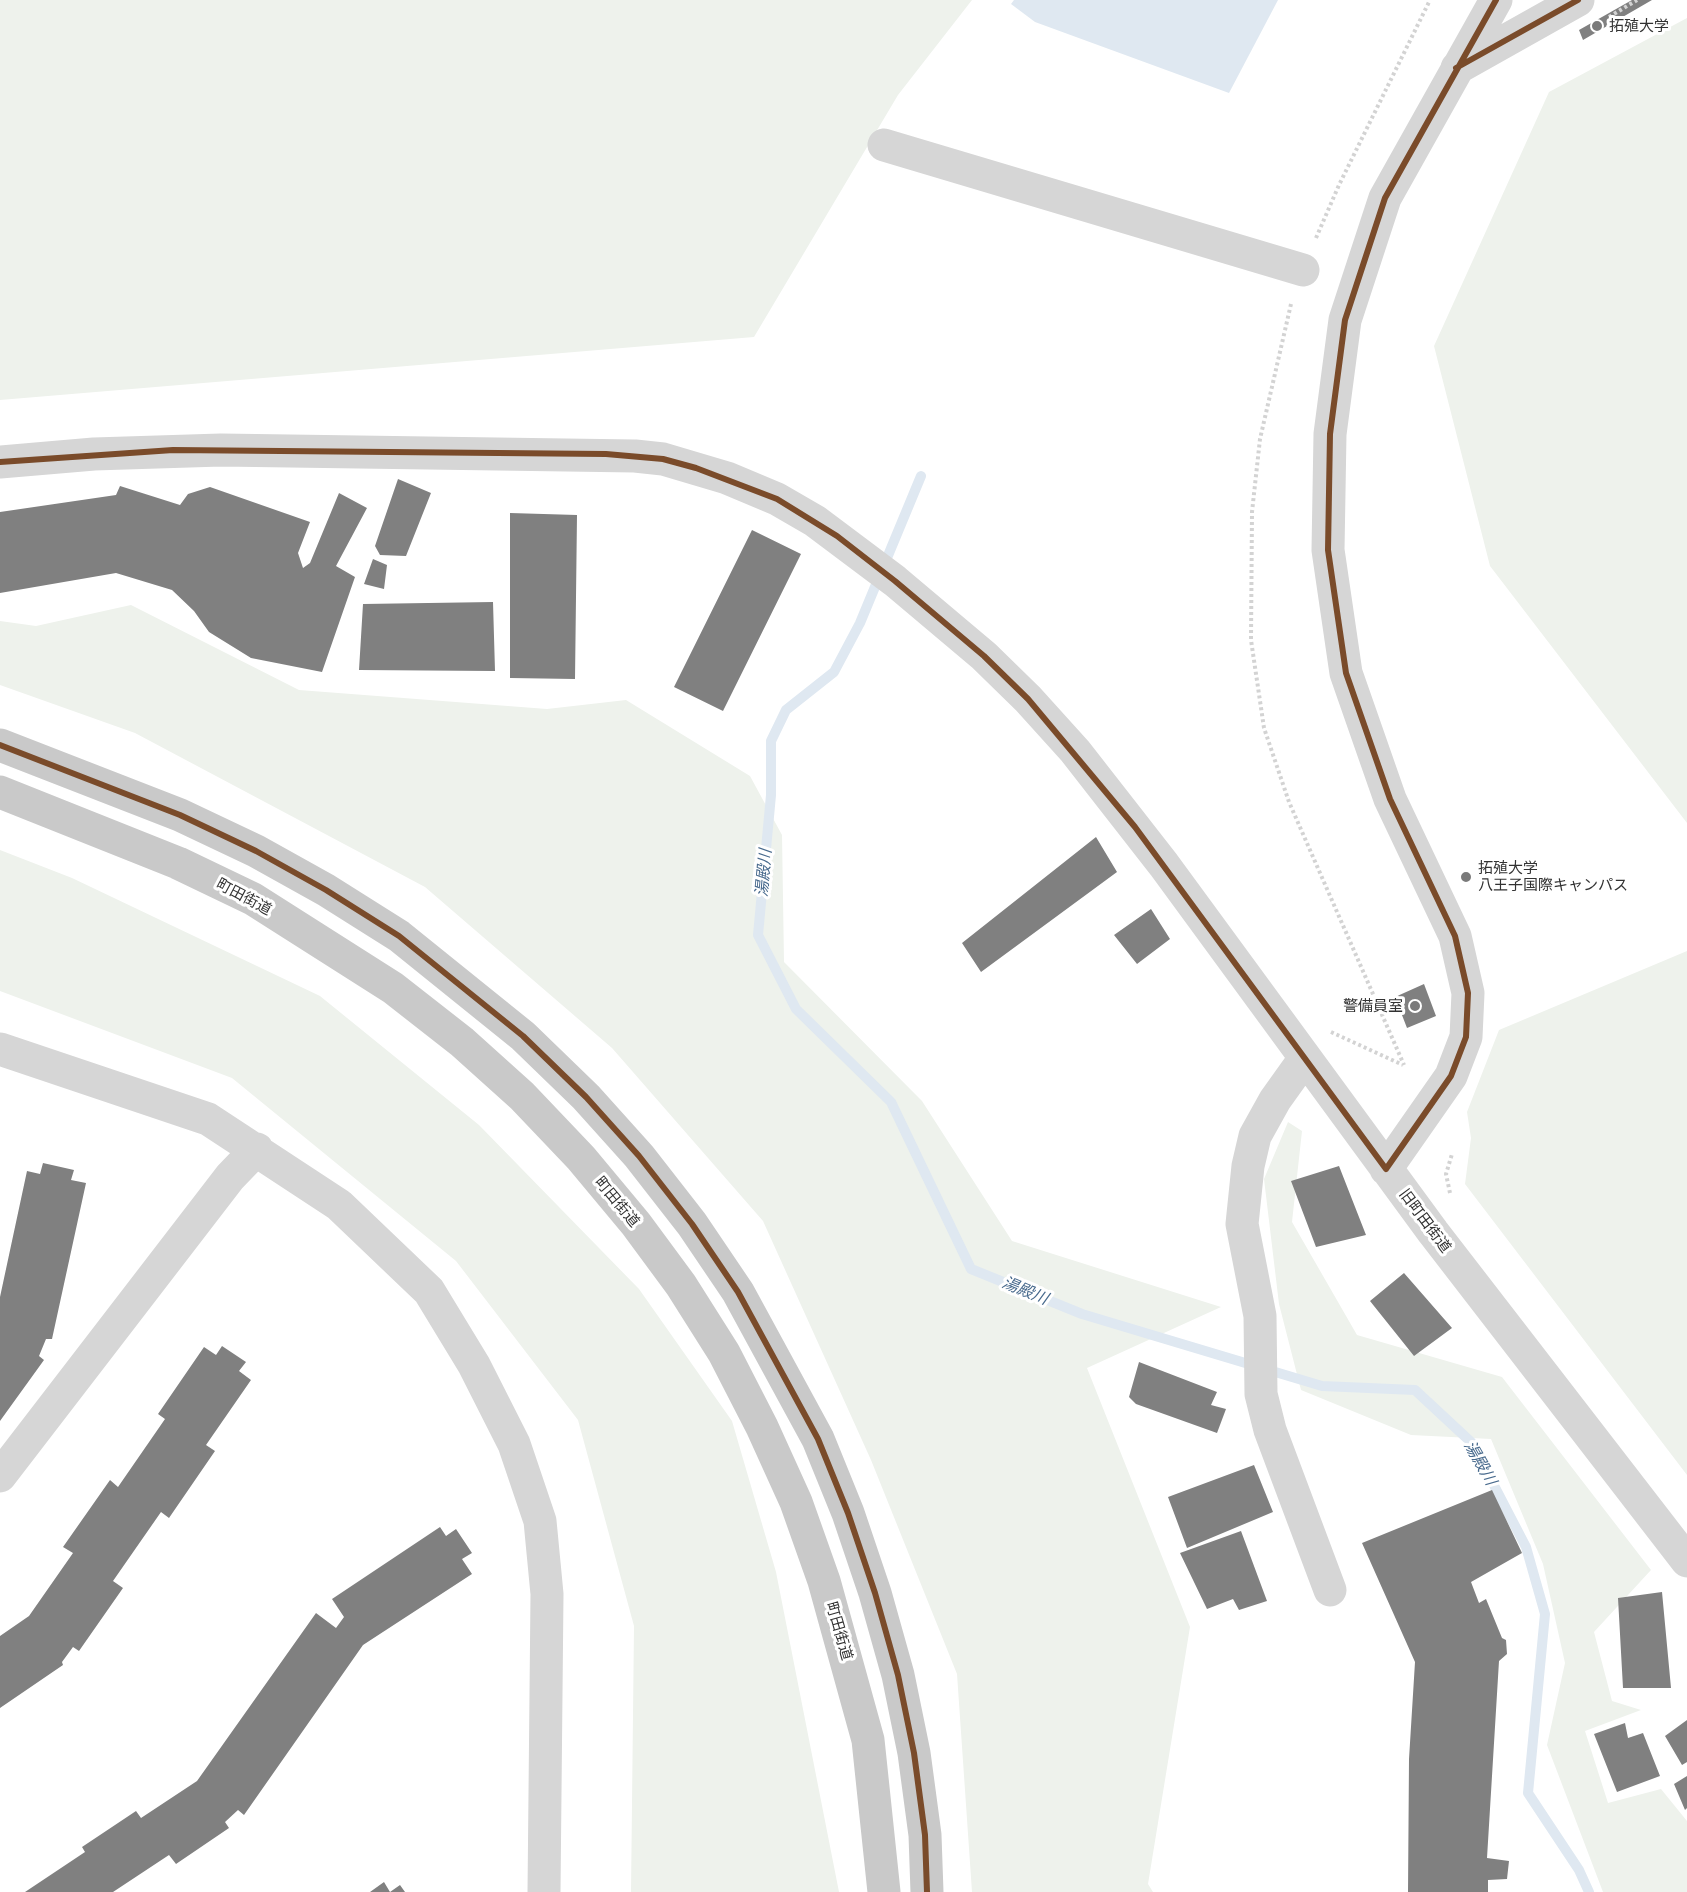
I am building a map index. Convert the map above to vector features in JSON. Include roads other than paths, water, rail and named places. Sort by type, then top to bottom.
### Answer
[{"type":"main road","points":[[0,745],[180,815],[256,851],[326,890],[399,936],[523,1036],[586,1097],[639,1156],[692,1224],[738,1292],[818,1439],[848,1513],[875,1593],[898,1675],[914,1753],[925,1835],[927,1892]]},
{"type":"main road","name":"町田街道","points":[[0,792],[178,863],[253,899],[393,988],[462,1042],[522,1096],[581,1158],[636,1224],[681,1285],[724,1353],[762,1427],[796,1502],[824,1581],[868,1740],[884,1892]]},
{"type":"street","points":[[1386,1169],[1451,1076],[1466,1036],[1468,993],[1455,936],[1390,799],[1346,673],[1328,550],[1330,434],[1345,320],[1385,198],[1496,0]]},
{"type":"street","points":[[1456,68],[1578,0]]},
{"type":"street","points":[[884,146],[1303,270]]},
{"type":"street","name":"旧町田街道","points":[[0,462],[94,454],[221,450],[635,456],[696,468],[753,488],[793,507],[837,536],[895,581],[984,656],[1028,699],[1075,751],[1164,865],[1386,1169],[1687,1561]]},
{"type":"street","points":[[0,1049],[208,1119],[257,1149],[339,1205],[429,1291],[474,1365],[514,1443],[540,1521],[547,1594],[544,1892]]},
{"type":"street","points":[[1305,1058],[1275,1100],[1255,1136],[1248,1166],[1242,1224],[1260,1316],[1261,1394],[1270,1430],[1330,1590]]},
{"type":"street","points":[[0,1476],[230,1176],[257,1149]]},
{"type":"waterway","name":"湯殿川","points":[[921,476],[860,623],[834,672],[786,710],[771,741],[771,795],[758,935],[796,1009],[891,1102],[971,1269],[1082,1314],[1322,1386],[1415,1390],[1472,1443],[1526,1547],[1545,1614],[1528,1793],[1579,1870],[1589,1892]]},
{"type":"place","name":"拓殖大学","points":[[1597,26]]},
{"type":"place","name":"拓殖大学 八王子国際キャンパス","points":[[1466,877]]},
{"type":"place","name":"警備員室","points":[[1415,1006]]}]
